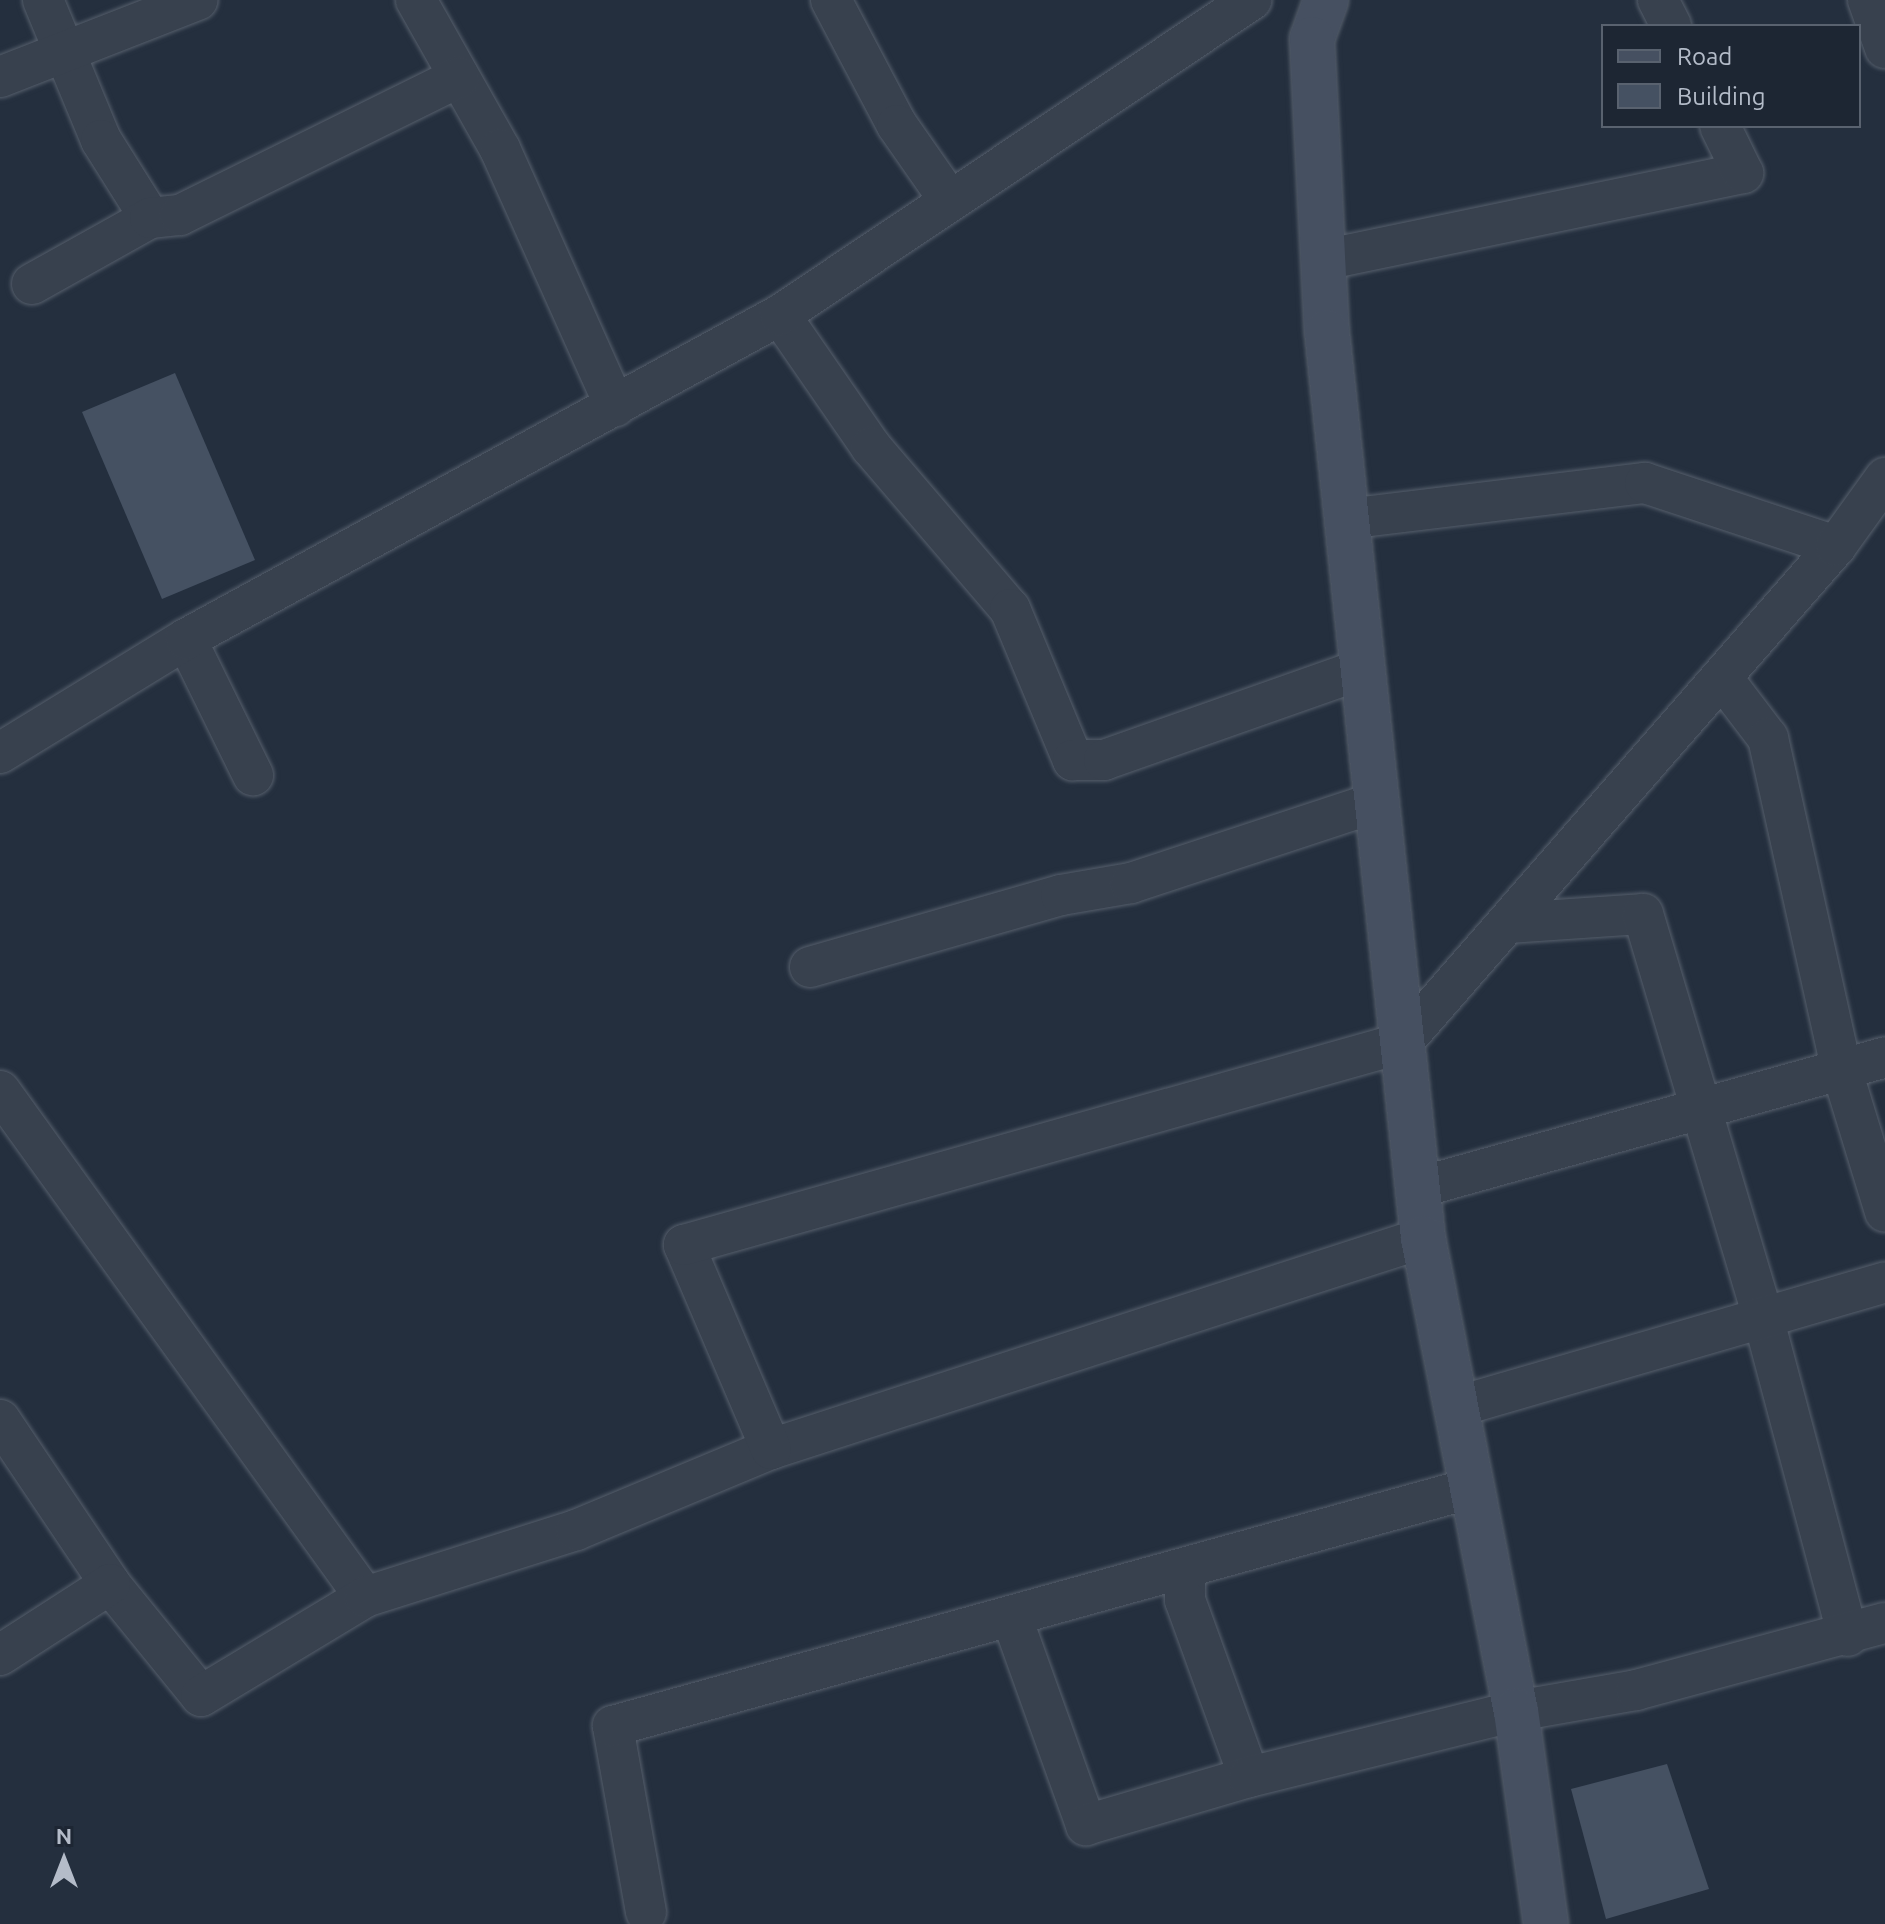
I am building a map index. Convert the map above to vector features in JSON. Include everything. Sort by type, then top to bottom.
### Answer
[{"type":"main road","points":[[1326,0],[1312,39],[1323,260],[1346,519],[1417,1188],[1423,1238],[1516,1711],[1546,1924]]},
{"type":"street","points":[[43,0],[68,52],[101,140],[150,218]]},
{"type":"street","points":[[0,77],[197,0]]},
{"type":"street","points":[[416,0],[500,149],[615,406]]},
{"type":"street","points":[[831,0],[897,125],[948,198]]},
{"type":"street","points":[[0,753],[186,639],[780,315],[948,198],[1251,0]]},
{"type":"street","points":[[1658,0],[1670,24]]},
{"type":"street","points":[[1868,0],[1885,48]]},
{"type":"street","points":[[32,284],[150,218],[180,215],[459,77]]},
{"type":"street","points":[[1323,260],[1743,173],[1721,128]]},
{"type":"street","points":[[780,315],[871,447],[1010,609],[1073,760],[1104,760],[1363,669]]},
{"type":"street","points":[[771,1449],[684,1245],[1402,1043],[1723,679],[1836,546],[1885,478]]},
{"type":"street","points":[[1346,519],[1645,483],[1836,546]]},
{"type":"street","points":[[186,639],[253,775]]},
{"type":"street","points":[[1723,679],[1768,738],[1842,1071],[1885,1212]]},
{"type":"street","points":[[810,967],[1061,895],[1131,883],[1377,802]]},
{"type":"street","points":[[1510,923],[1643,914],[1763,1317],[1848,1636]]},
{"type":"street","points":[[1417,1188],[1885,1057]]},
{"type":"street","points":[[0,1091],[365,1597]]},
{"type":"street","points":[[0,1420],[110,1584],[201,1696],[365,1597],[576,1530],[771,1449],[1423,1238]]},
{"type":"street","points":[[1456,1407],[1885,1282]]},
{"type":"street","points":[[646,1912],[613,1726],[1013,1621],[1472,1488]]},
{"type":"street","points":[[1185,1573],[1185,1600],[1249,1777]]},
{"type":"street","points":[[0,1655],[110,1584]]},
{"type":"street","points":[[1013,1621],[1086,1825],[1249,1777],[1516,1711],[1636,1690],[1848,1636],[1885,1623]]},
{"type":"building","points":[[175,373],[255,560],[162,599],[82,412]]},
{"type":"building","points":[[1667,1764],[1709,1889],[1606,1919],[1571,1789]]}]
